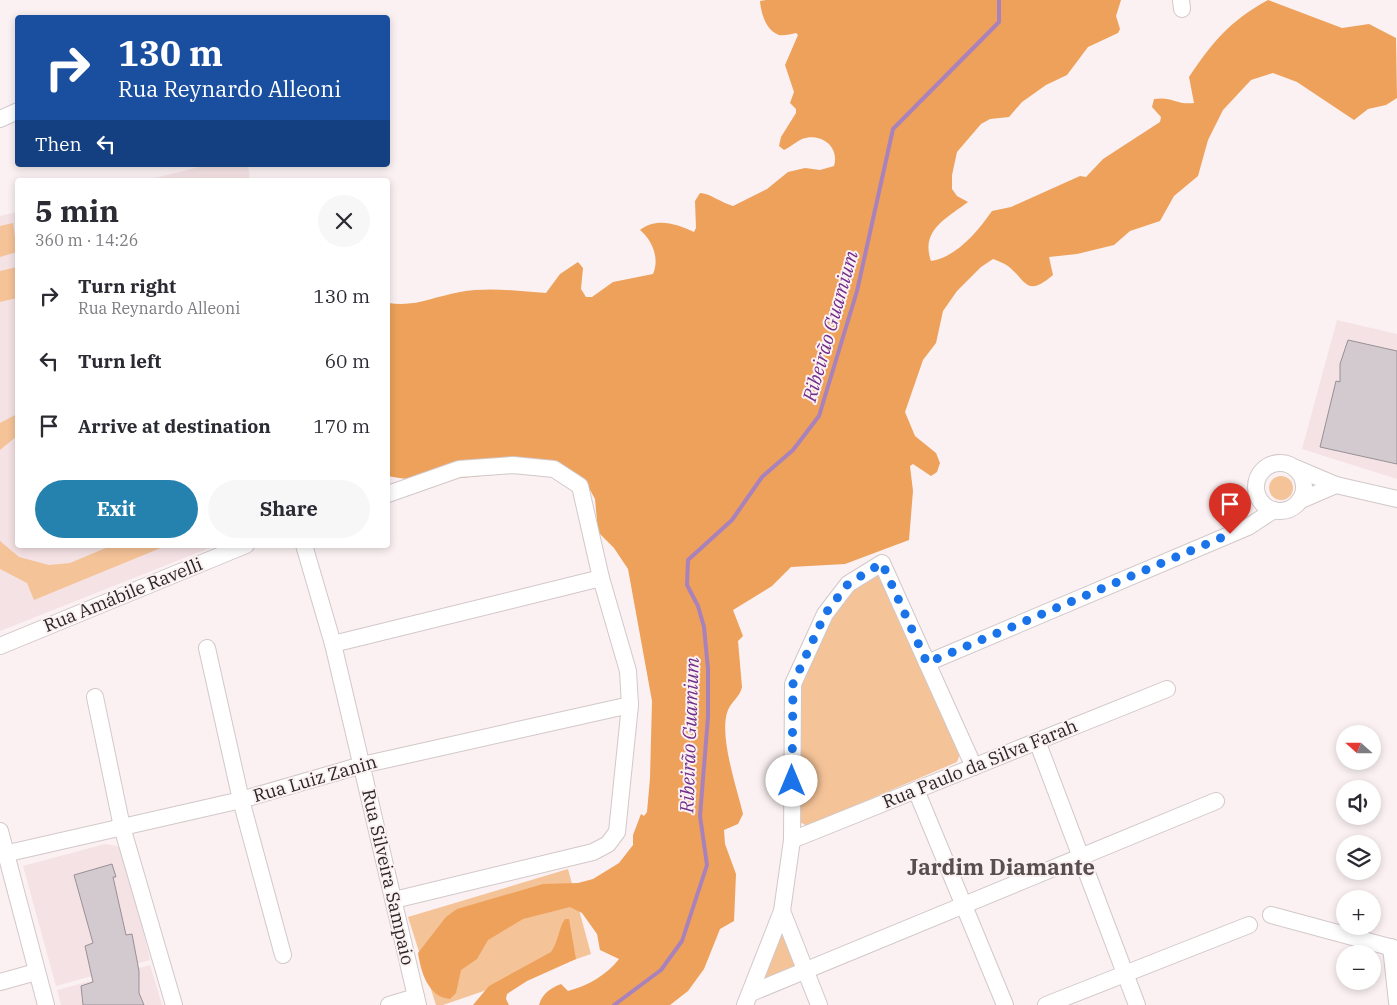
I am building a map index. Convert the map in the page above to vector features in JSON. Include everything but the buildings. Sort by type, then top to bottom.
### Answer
[{"type":"street","points":[[0,119],[15,112]]},
{"type":"street","points":[[1336,485],[1299,501],[1288,510],[1274,510],[1267,507],[1259,498],[1256,487],[1257,479],[1266,467],[1282,462],[1336,485],[1397,498]]},
{"type":"street","points":[[390,493],[459,468],[513,465],[554,469],[580,486],[601,578],[628,671],[630,705],[617,832],[608,844],[593,852],[394,900]]},
{"type":"street","points":[[1296,468],[1304,481],[1304,488],[1299,501]]},
{"type":"street","points":[[1248,526],[1259,498]]},
{"type":"street","points":[[927,663],[1248,526],[1274,510]]},
{"type":"street","name":"Rua Amábile Ravelli","points":[[0,646],[239,548]]},
{"type":"street","name":"Rua Silveira Sampaio","points":[[305,548],[333,644],[417,1001]]},
{"type":"street","points":[[748,999],[782,910],[792,840],[793,684],[825,614],[848,584],[882,563],[974,767]]},
{"type":"street","points":[[333,644],[601,578]]},
{"type":"street","points":[[207,648],[241,800],[283,955]]},
{"type":"street","name":"Rua Paulo da Silva Farah","points":[[792,840],[1167,689]]},
{"type":"street","points":[[95,697],[122,827],[174,1005]]},
{"type":"street","name":"Rua Luiz Zanin","points":[[3,855],[241,800],[362,765],[630,705]]},
{"type":"street","points":[[1037,741],[1137,1005]]},
{"type":"street","points":[[916,790],[1005,1005]]},
{"type":"street","points":[[748,999],[806,971],[1216,801]]},
{"type":"street","points":[[0,831],[3,855],[46,1005]]},
{"type":"street","points":[[782,910],[819,1005]]},
{"type":"street","points":[[1271,915],[1394,948],[1397,1002]]},
{"type":"street","points":[[1046,1005],[1249,925]]},
{"type":"street","points":[[0,982],[36,972]]},
{"type":"street","points":[[389,1005],[417,1001]]},
{"type":"shaded area","points":[[1121,0],[1116,16],[1120,29],[1118,33],[1088,47],[1067,75],[1046,85],[1022,102],[1009,117],[990,119],[981,124],[957,152],[952,175],[952,189],[957,196],[968,202],[944,220],[932,233],[929,241],[931,261],[941,259],[958,249],[973,235],[992,211],[1011,207],[1080,176],[1086,177],[1103,159],[1160,122],[1161,117],[1152,107],[1154,99],[1160,98],[1183,103],[1194,103],[1189,77],[1198,64],[1232,24],[1268,0],[1342,28],[1369,24],[1396,38],[1397,98],[1386,105],[1368,109],[1354,120],[1297,82],[1273,73],[1251,80],[1223,110],[1208,140],[1198,176],[1174,196],[1160,221],[1130,231],[1114,245],[1077,254],[1049,257],[1053,275],[1037,285],[1028,285],[1008,266],[993,259],[981,267],[957,291],[943,311],[936,343],[923,360],[905,412],[915,436],[936,453],[940,463],[937,472],[931,476],[913,464],[910,466],[913,491],[909,540],[845,564],[791,567],[772,586],[733,610],[743,636],[738,641],[742,687],[729,707],[725,733],[743,814],[738,824],[724,830],[725,844],[736,874],[734,921],[720,929],[704,969],[688,991],[670,1005],[539,1005],[545,994],[553,988],[561,984],[568,991],[582,986],[603,975],[619,959],[600,950],[597,934],[582,913],[570,907],[523,919],[488,940],[477,959],[461,970],[456,993],[450,999],[442,997],[431,989],[427,982],[421,968],[418,953],[446,917],[457,909],[543,884],[578,883],[593,879],[619,863],[633,845],[633,835],[641,814],[644,816],[647,812],[652,701],[628,569],[614,548],[598,532],[595,499],[589,488],[563,479],[538,474],[488,475],[438,480],[390,476],[390,303],[416,303],[460,292],[481,290],[546,293],[560,274],[578,262],[583,268],[581,289],[586,297],[592,297],[613,282],[653,274],[656,262],[654,250],[640,230],[653,224],[667,223],[681,226],[694,232],[696,228],[695,201],[700,193],[733,206],[767,189],[788,172],[805,168],[820,170],[834,166],[834,152],[827,142],[822,139],[809,137],[802,139],[784,150],[779,146],[781,137],[796,113],[796,109],[790,103],[794,92],[785,65],[798,35],[796,33],[779,35],[774,33],[765,21],[760,1]]},
{"type":"shaded area","points":[[199,167],[248,167],[250,178],[155,178]]},
{"type":"shaded area","points":[[15,212],[15,548],[209,548],[0,631],[0,216]]},
{"type":"shaded area","points":[[13,223],[15,253],[0,257],[0,226]]},
{"type":"shaded area","points":[[15,267],[15,298],[0,302],[0,271]]},
{"type":"shaded area","points":[[1337,320],[1397,334],[1397,479],[1302,449]]},
{"type":"shaded area","points":[[15,415],[15,438],[0,450],[0,423]]},
{"type":"shaded area","points":[[1281,476],[1286,477],[1292,483],[1292,493],[1286,499],[1281,500],[1276,499],[1270,493],[1269,488],[1270,483],[1276,477]]},
{"type":"shaded area","points":[[0,541],[19,557],[49,565],[70,563],[106,548],[161,548],[34,600],[27,583],[0,569]]},
{"type":"shaded area","points":[[882,572],[961,752],[957,762],[807,826],[798,821],[801,682],[829,620],[851,589]]},
{"type":"shaded area","points":[[105,844],[117,846],[125,854],[150,960],[56,986],[23,866]]},
{"type":"shaded area","points":[[568,869],[591,954],[443,1005],[436,1005],[408,917]]},
{"type":"shaded area","points":[[565,919],[569,919],[576,959],[527,981],[507,994],[506,999],[509,1005],[473,1005],[489,986],[551,952]]},
{"type":"shaded area","points":[[781,926],[798,966],[761,982]]},
{"type":"shaded area","points":[[150,965],[162,1005],[61,1005],[57,990]]},
{"type":"waterway","name":"Ribeirão Guamium","points":[[614,1005],[661,970],[682,941],[707,865],[700,816],[708,717],[708,669],[704,627],[698,606],[687,585],[688,560],[732,520],[762,477],[793,450],[819,416],[857,291],[893,129],[999,22],[999,0]]},
{"type":"district","name":"Jardim Diamante","points":[[1001,867]]},
{"type":"route","points":[[792,781],[793,684],[825,614],[848,584],[882,563],[927,663],[1230,534]]}]
